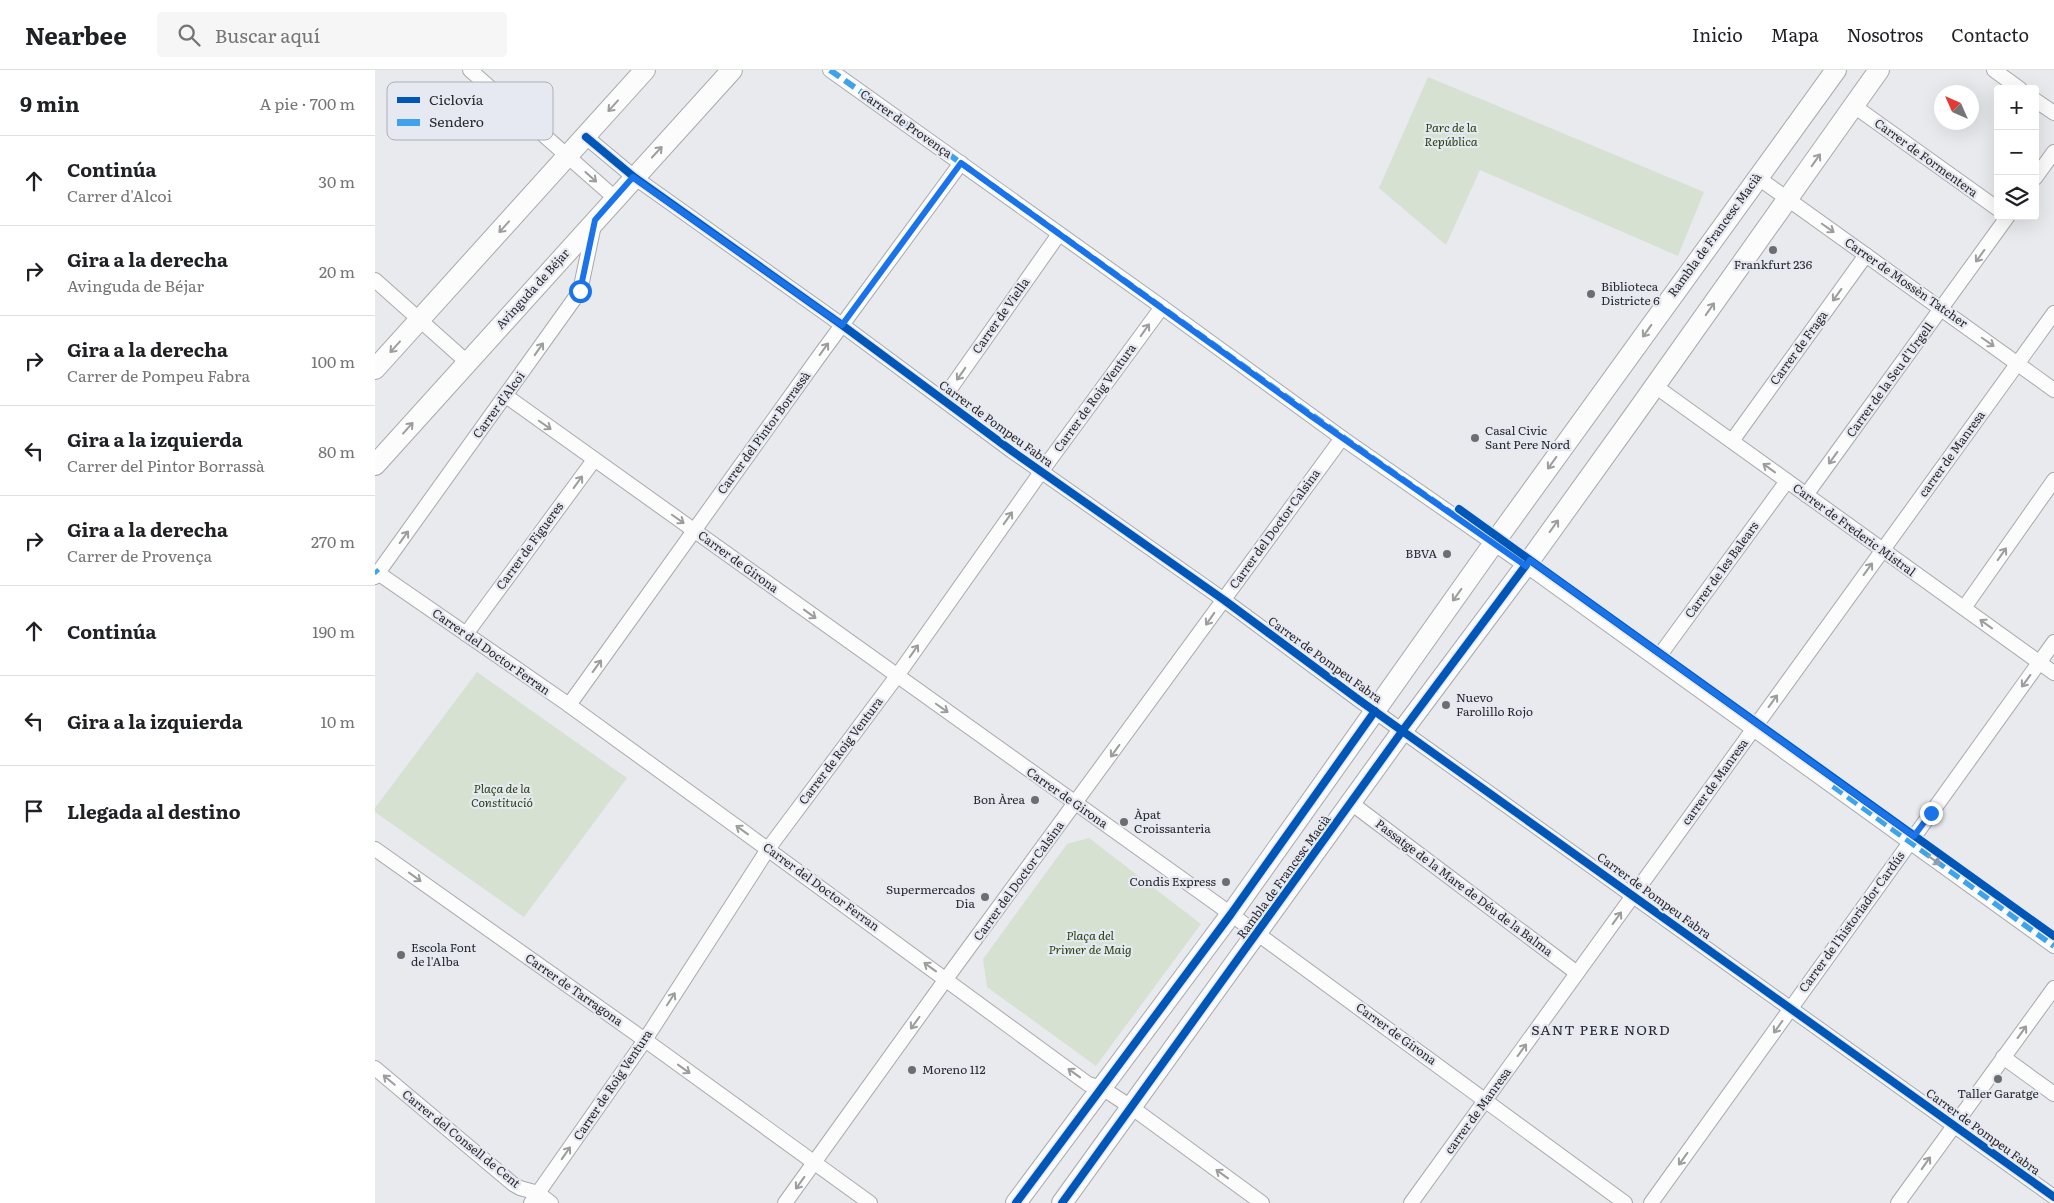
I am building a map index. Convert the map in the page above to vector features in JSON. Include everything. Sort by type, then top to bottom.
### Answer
[{"type":"street","points":[[470,70],[484,82]]},
{"type":"street","points":[[375,369],[645,70]]},
{"type":"street","name":"Avinguda de Béjar","points":[[375,465],[633,177],[732,70]]},
{"type":"street","name":"Carrer de Provença","points":[[830,70],[1342,438],[1657,659],[2054,946]]},
{"type":"street","name":"Rambla de Francesc Macià","points":[[1016,1203],[1231,914],[1494,543],[1835,70]]},
{"type":"street","name":"Rambla de Francesc Macià","points":[[1062,1203],[1403,730],[1526,566],[1879,70]]},
{"type":"street","points":[[1994,70],[2015,85]]},
{"type":"street","points":[[2039,103],[2054,113]]},
{"type":"street","name":"Carrer de Formentera","points":[[1854,106],[1994,206]]},
{"type":"street","name":"Carrer de Pompeu Fabra","points":[[586,137],[633,177],[842,325],[1041,472],[1224,600],[2054,1197]]},
{"type":"street","points":[[550,140],[615,198]]},
{"type":"street","points":[[2037,175],[2054,152]]},
{"type":"street","name":"Carrer del Pintor Borrassà","points":[[569,705],[961,163]]},
{"type":"street","name":"Carrer de Mossèn Tatcher","points":[[1757,178],[2054,390]]},
{"type":"street","name":"Carrer d'Alcoi","points":[[376,575],[580,291],[595,220]]},
{"type":"street","name":"Carrer de la Seu d'Urgell","points":[[1806,495],[2005,220]]},
{"type":"street","name":"Carrer de Viella","points":[[943,399],[1059,234]]},
{"type":"street","name":"Carrer de Fraga","points":[[1731,441],[1866,255]]},
{"type":"street","points":[[375,280],[467,362]]},
{"type":"street","name":"Carrer de Roig Ventura","points":[[534,1198],[645,1040],[768,849],[897,676],[1041,472],[1162,307]]},
{"type":"street","name":"carrer de Manresa","points":[[1411,1203],[2054,313]]},
{"type":"street","name":"Carrer de Frederic Mistral","points":[[1655,386],[2054,673]]},
{"type":"street","name":"Carrer de Girona","points":[[506,396],[1231,914],[1625,1203]]},
{"type":"street","name":"Carrer del Doctor Calsina","points":[[785,1203],[946,979],[1076,804],[1342,438]]},
{"type":"street","name":"Carrer de Figueres","points":[[466,634],[594,460]]},
{"type":"street","points":[[1964,608],[2054,480]]},
{"type":"street","name":"Carrer de les Balears","points":[[1657,659],[1787,481]]},
{"type":"street","name":"Carrer del Doctor Ferran","points":[[376,575],[569,705],[1088,1084],[1102,1088],[1131,1107],[1262,1203]]},
{"type":"street","name":"Carrer de l'historiador Cardús","points":[[1651,1203],[2054,642]]},
{"type":"street","name":"Passatge de la Mare de Déu de la Balma","points":[[1351,802],[1577,972]]},
{"type":"street","name":"Carrer de Tarragona","points":[[375,849],[645,1040],[870,1203]]},
{"type":"street","points":[[1898,1203],[2054,988]]},
{"type":"street","points":[[2003,1057],[2054,1094]]},
{"type":"street","name":"Carrer del Consell de Cent","points":[[375,1068],[513,1184],[534,1198],[551,1203]]},
{"type":"green space","name":"Parc de la República","points":[[1428,77],[1704,192],[1678,256],[1480,170],[1446,245],[1379,188]]},
{"type":"green space","name":"Plaça de la Constitució","points":[[477,672],[627,778],[524,917],[375,812],[375,808]]},
{"type":"green space","name":"Plaça del Primer de Maig","points":[[1089,838],[1201,924],[1096,1066],[987,987],[983,959],[1067,844]]},
{"type":"marked path","points":[[830,70],[1329,427],[1496,544]]},
{"type":"marked path","points":[[375,570],[378,573]]},
{"type":"marked path","points":[[1833,786],[2054,946]]},
{"type":"cycle path","points":[[586,137],[634,177],[842,325],[1012,451],[1224,600],[1359,700],[2054,1197]]},
{"type":"cycle path","points":[[1459,509],[2054,936]]},
{"type":"cycle path","points":[[1062,1203],[1403,730],[1526,565]]},
{"type":"cycle path","points":[[1016,1203],[1231,914],[1375,711]]},
{"type":"place","name":"Frankfurt 236","points":[[1773,250]]},
{"type":"place","name":"Biblioteca Districte 6","points":[[1591,294]]},
{"type":"place","name":"Casal Civic Sant Pere Nord","points":[[1475,438]]},
{"type":"place","name":"BBVA","points":[[1447,554]]},
{"type":"place","name":"Nuevo Farolillo Rojo","points":[[1446,705]]},
{"type":"place","name":"Bon Àrea","points":[[1035,800]]},
{"type":"place","name":"Àpat Croissanteria","points":[[1124,822]]},
{"type":"place","name":"Condis Express","points":[[1226,882]]},
{"type":"place","name":"Supermercados Dia","points":[[985,897]]},
{"type":"place","name":"Escola Font de l'Alba","points":[[401,955]]},
{"type":"place","name":"Moreno 112","points":[[912,1070]]},
{"type":"place","name":"Taller Garatge","points":[[1998,1079]]},
{"type":"district","name":"SANT PERE NORD","points":[[1601,1030]]},
{"type":"route","points":[[580,291],[595,220],[633,177],[842,325],[961,163],[1342,438],[1526,566],[1530,560],[1914,836],[1931,813]]}]
